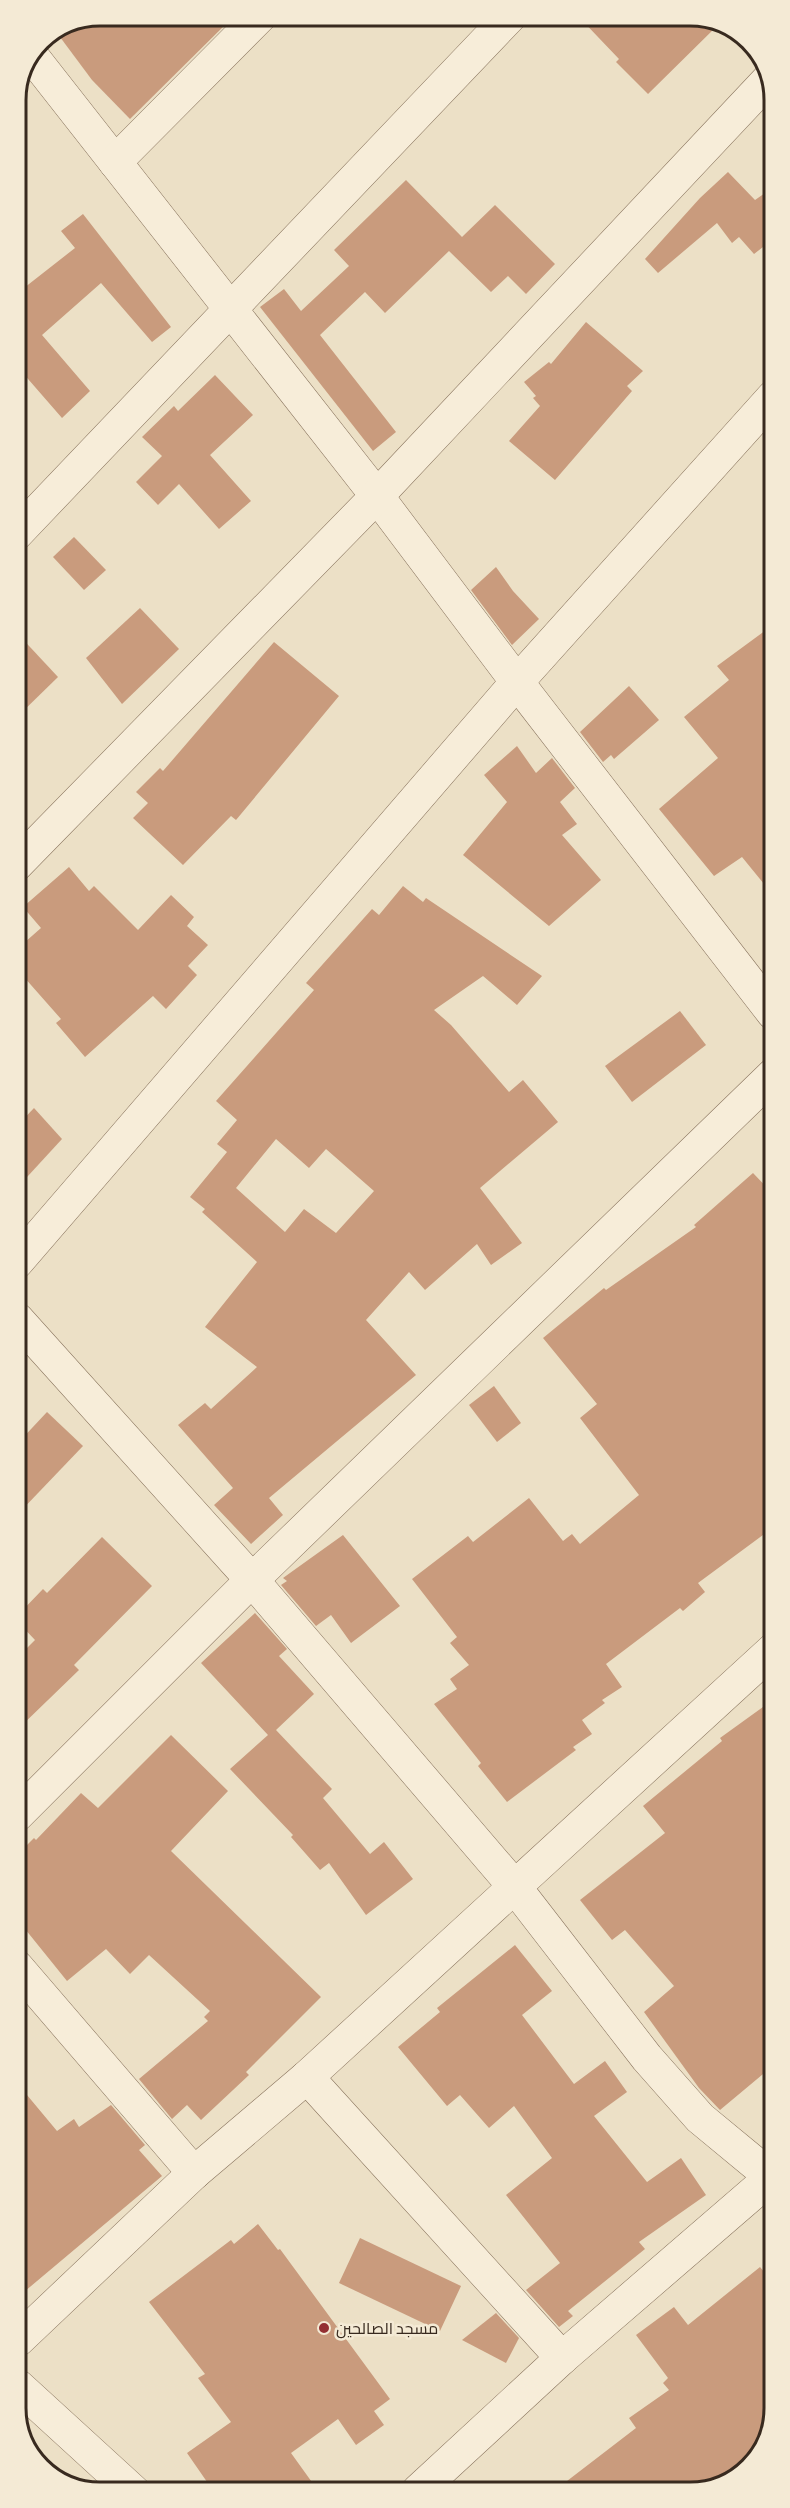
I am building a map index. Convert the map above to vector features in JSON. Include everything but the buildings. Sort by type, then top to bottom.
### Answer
[{"type":"street","points":[[115,162],[251,25]]},
{"type":"street","points":[[26,523],[230,309],[488,26]]},
{"type":"street","points":[[36,61],[377,496],[517,682],[764,1001]]},
{"type":"street","points":[[26,855],[377,496],[763,85]]},
{"type":"street","points":[[26,1251],[517,682],[764,407]]},
{"type":"street","points":[[26,1806],[252,1580],[764,1084]]},
{"type":"street","points":[[26,1329],[252,1580],[514,1886],[662,2075],[700,2118],[764,2169]]},
{"type":"street","points":[[26,2332],[194,2173],[307,2077],[764,1658]]},
{"type":"street","points":[[26,1977],[194,2173]]},
{"type":"street","points":[[307,2077],[562,2358]]},
{"type":"street","points":[[429,2482],[562,2358],[764,2186]]},
{"type":"street","points":[[26,2393],[123,2482]]},
{"type":"place","name":"مسجد الصالحين","points":[[324,2328]]}]
